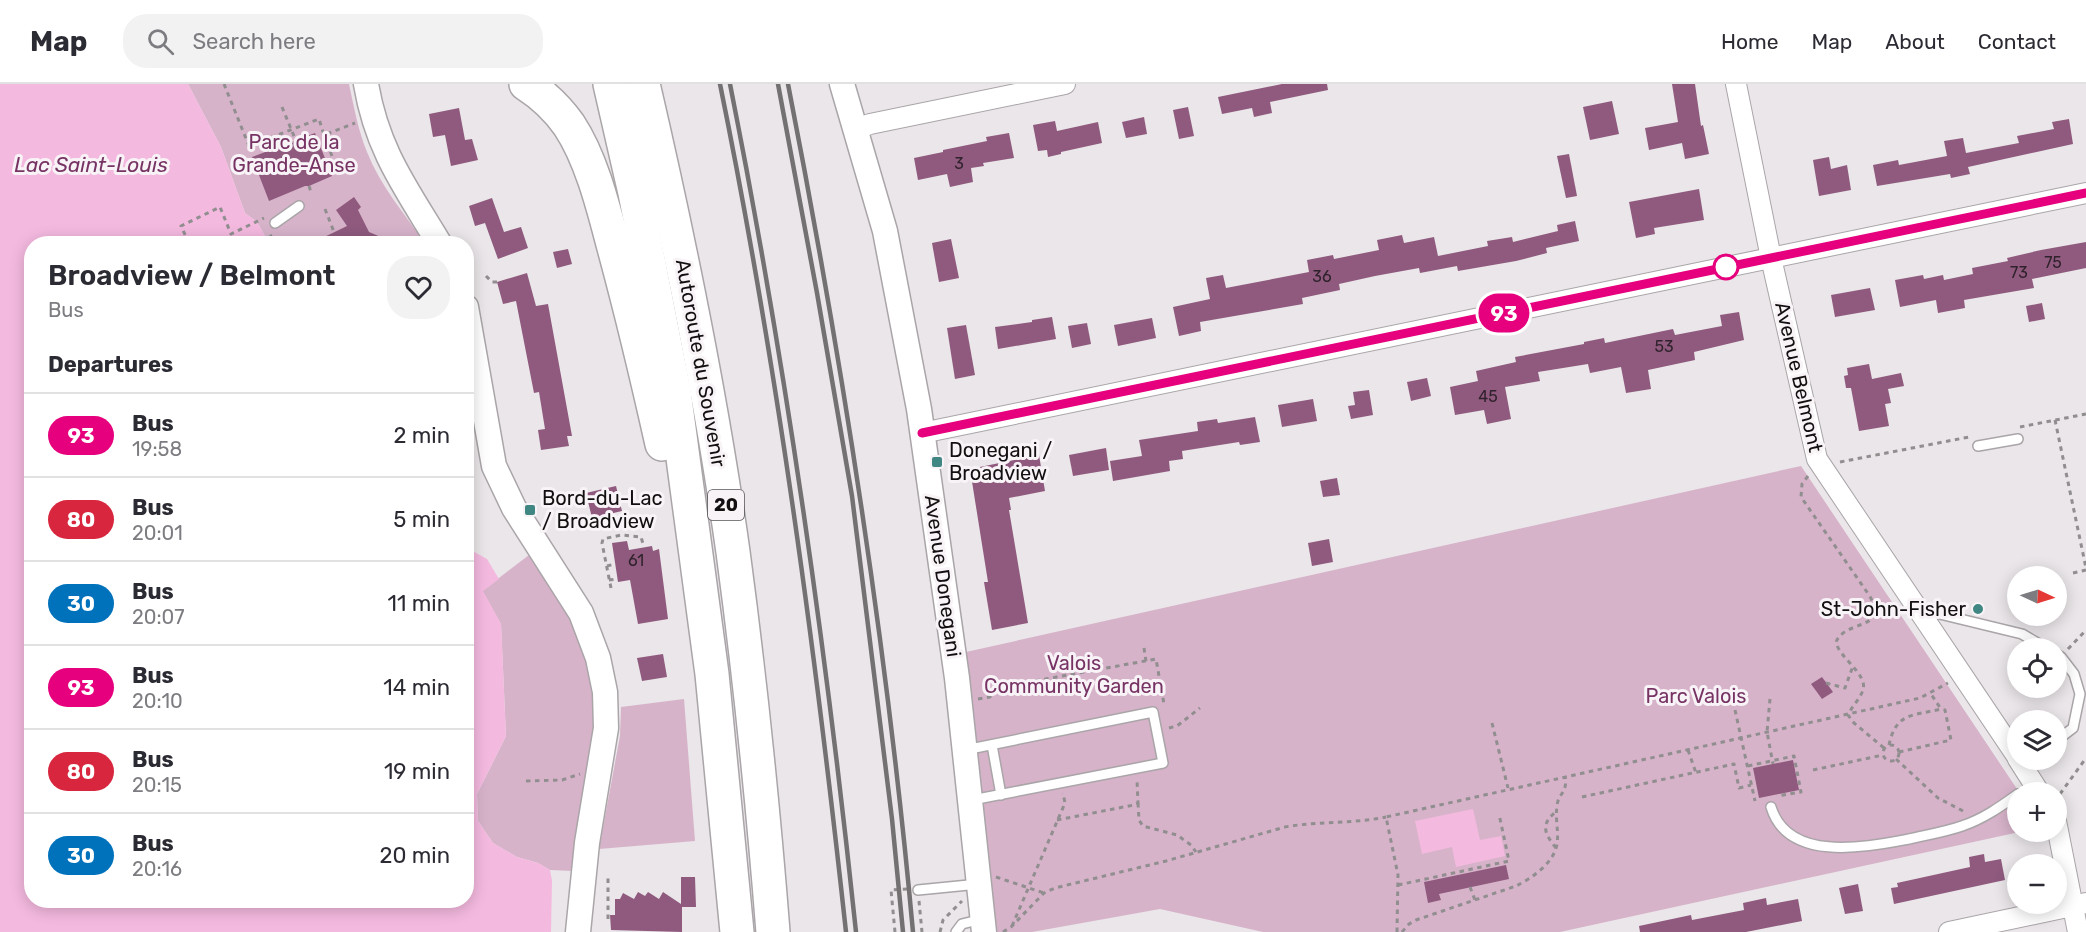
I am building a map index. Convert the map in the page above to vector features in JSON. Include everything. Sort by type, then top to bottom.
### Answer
[{"type":"highway","points":[[526,84],[558,111],[576,137],[606,217],[641,350],[712,674]]},
{"type":"highway","name":"Autoroute du Souvenir","points":[[610,84],[675,390],[712,674],[737,932]]},
{"type":"highway","name":"Autoroute du Souvenir","points":[[643,84],[692,307],[724,490],[750,683],[773,932]]},
{"type":"street","points":[[366,84],[371,111],[382,145],[406,190],[436,236]]},
{"type":"street","name":"Avenue Donegani","points":[[842,84],[873,185],[890,253],[922,433],[957,678],[983,925]]},
{"type":"street","points":[[855,129],[1065,84]]},
{"type":"street","name":"Avenue Belmont","points":[[1736,84],[1771,258],[1817,459],[1917,608],[2025,776]]},
{"type":"street","points":[[922,433],[2086,193]]},
{"type":"street","points":[[474,352],[494,466],[514,508],[581,613],[598,658],[605,692],[606,728],[587,843],[578,932]]},
{"type":"street","points":[[2062,842],[2079,905],[2078,932]]},
{"type":"street","points":[[1949,932],[2079,905]]},
{"type":"lane","points":[[270,220],[299,206]]},
{"type":"lane","points":[[1978,447],[2018,439]]},
{"type":"lane","points":[[1917,608],[2022,634],[2029,638]]},
{"type":"lane","points":[[2067,665],[2074,674],[2080,694],[2073,728],[2067,733]]},
{"type":"lane","points":[[965,750],[1153,712],[1163,763],[970,801]]},
{"type":"lane","points":[[992,745],[1001,795]]},
{"type":"lane","points":[[1769,803],[1779,824],[1805,841],[1824,847],[1847,849],[1883,844],[1963,826],[1983,818],[2025,776]]},
{"type":"lane","points":[[917,892],[978,885]]},
{"type":"lane","points":[[956,932],[962,924],[983,925]]},
{"type":"path","points":[[224,84],[249,146],[319,119],[338,172]]},
{"type":"path","points":[[231,101],[238,99]]},
{"type":"path","points":[[282,107],[296,141]]},
{"type":"path","points":[[324,135],[355,123]]},
{"type":"path","points":[[309,186],[311,192]]},
{"type":"path","points":[[186,236],[181,226],[220,207],[231,234],[270,220]]},
{"type":"path","points":[[325,209],[334,232]]},
{"type":"path","points":[[486,276],[492,282],[497,282]]},
{"type":"path","points":[[2009,430],[2086,414]]},
{"type":"path","points":[[2055,420],[2086,569],[2073,573]]},
{"type":"path","points":[[1838,463],[1975,436]]},
{"type":"path","points":[[1809,475],[1802,484],[1801,497],[1876,608],[1869,622],[1850,628],[1838,636],[1837,646],[1840,653],[1853,666],[1863,682],[1862,693],[1848,715]]},
{"type":"path","points":[[611,588],[602,543],[607,538],[621,535],[641,537],[644,547]]},
{"type":"path","points":[[607,566],[615,564]]},
{"type":"path","points":[[609,580],[618,579]]},
{"type":"path","points":[[2067,648],[2086,630]]},
{"type":"path","points":[[1144,648],[1146,661]]},
{"type":"path","points":[[970,700],[990,697],[996,688],[1156,659],[1164,704]]},
{"type":"path","points":[[1826,683],[1845,688],[1853,666]]},
{"type":"path","points":[[1003,932],[1011,927],[1044,893],[1065,884],[1166,861],[1285,827],[1386,817],[1848,715],[1920,698],[1948,683]]},
{"type":"path","points":[[1884,748],[1883,755],[1888,761],[1896,759],[1899,753],[1951,740],[1945,710],[1941,709],[1931,693]]},
{"type":"path","points":[[1770,699],[1767,732],[1773,762]]},
{"type":"path","points":[[1177,726],[1200,708]]},
{"type":"path","points":[[1889,745],[1891,733],[1900,720],[1941,709]]},
{"type":"path","points":[[1735,710],[1755,801]]},
{"type":"path","points":[[1848,715],[1854,723],[1884,748]]},
{"type":"path","points":[[1492,723],[1508,789]]},
{"type":"path","points":[[1884,748],[1895,744],[1899,753],[1904,757]]},
{"type":"path","points":[[1688,750],[1695,773]]},
{"type":"path","points":[[1813,770],[1883,755]]},
{"type":"path","points":[[1748,766],[1794,756],[1801,792],[1769,803]]},
{"type":"path","points":[[2067,784],[2086,758]]},
{"type":"path","points":[[1896,759],[1938,798],[1961,811],[1972,813]]},
{"type":"path","points":[[1582,798],[1734,764],[1739,788],[1751,785]]},
{"type":"path","points":[[526,782],[562,780],[583,772]]},
{"type":"path","points":[[1399,932],[1416,920],[1527,881],[1548,862],[1556,848],[1558,800],[1566,788],[1565,777]]},
{"type":"path","points":[[1138,789],[1139,820],[1143,826],[1177,835],[1191,845],[1196,852]]},
{"type":"path","points":[[1011,927],[1065,803]]},
{"type":"path","points":[[1057,820],[1138,803]]},
{"type":"path","points":[[1556,848],[1545,827],[1546,821],[1557,811]]},
{"type":"path","points":[[1398,885],[1433,879],[1481,864],[1509,861],[1499,814]]},
{"type":"path","points":[[1386,817],[1398,875],[1399,932]]},
{"type":"path","points":[[608,876],[608,919]]},
{"type":"path","points":[[940,932],[943,920],[978,885],[1001,877],[1044,893]]},
{"type":"path","points":[[1470,887],[1475,900]]},
{"type":"path","points":[[895,932],[891,890],[917,892],[922,932]]},
{"type":"green space","name":"Parc de la Grande-Anse","points":[[188,84],[349,84],[356,118],[372,164],[393,199],[420,236],[265,236],[257,222],[245,213],[221,147]]},
{"type":"green space","name":"Parc Valois","points":[[1801,466],[2012,782],[2007,782],[2007,835],[1560,932],[1263,932],[1160,909],[1032,932],[996,932],[966,652]]},
{"type":"green space","points":[[529,555],[565,604],[590,669],[597,712],[573,871],[550,870],[538,863],[517,857],[493,843],[478,821],[477,794],[506,736],[501,624],[482,591]]},
{"type":"green space","points":[[684,699],[695,841],[599,849],[620,736],[621,707]]},
{"type":"water","name":"Lac Saint-Louis","points":[[0,84],[188,84],[221,147],[245,213],[257,222],[265,236],[24,236],[24,908],[474,908],[474,552],[487,559],[499,579],[483,591],[501,624],[506,736],[477,794],[478,821],[493,843],[517,857],[538,863],[550,870],[552,881],[551,932],[0,932]]},
{"type":"water","points":[[1473,809],[1480,840],[1501,836],[1505,856],[1456,867],[1452,847],[1422,854],[1415,821]]},
{"type":"building","points":[[1282,84],[1327,84],[1328,90],[1270,102],[1272,113],[1254,117],[1252,108],[1222,114],[1218,97]]},
{"type":"building","points":[[1672,84],[1695,84],[1701,126],[1703,125],[1709,154],[1685,159],[1682,143],[1649,150],[1645,128],[1678,122]]},
{"type":"building","points":[[1612,101],[1619,134],[1590,140],[1583,107]]},
{"type":"building","points":[[1188,107],[1194,136],[1179,139],[1173,110]]},
{"type":"building","points":[[459,108],[465,140],[472,139],[478,160],[451,166],[445,135],[433,137],[429,114]]},
{"type":"building","points":[[1144,117],[1147,134],[1126,138],[1122,122]]},
{"type":"building","points":[[2069,119],[2073,144],[1968,167],[1970,174],[1951,178],[1950,174],[1877,186],[1873,165],[1898,160],[1899,165],[1947,156],[1944,141],[1963,138],[1966,153],[2019,143],[2017,136],[2054,129],[2052,122]]},
{"type":"building","points":[[1055,121],[1057,131],[1098,122],[1102,143],[1048,157],[1047,150],[1038,151],[1033,125]]},
{"type":"building","points":[[315,133],[332,176],[269,201],[252,157]]},
{"type":"building","points":[[1009,133],[1014,158],[983,163],[984,166],[971,168],[973,182],[950,187],[947,174],[918,180],[914,158],[987,141],[986,137]]},
{"type":"building","points":[[1569,154],[1577,196],[1566,198],[1557,156]]},
{"type":"building","points":[[1829,157],[1831,169],[1847,165],[1851,190],[1819,196],[1813,160]]},
{"type":"building","points":[[1699,189],[1704,220],[1654,228],[1655,234],[1636,238],[1629,202]]},
{"type":"building","points":[[354,197],[361,207],[358,210],[369,232],[378,236],[326,236],[347,226],[336,210]]},
{"type":"building","points":[[492,198],[504,232],[521,227],[528,248],[498,259],[485,223],[475,226],[469,206]]},
{"type":"building","points":[[1575,221],[1579,241],[1546,248],[1547,253],[1458,271],[1457,266],[1420,273],[1419,268],[1339,284],[1340,290],[1302,298],[1303,304],[1200,322],[1201,331],[1179,336],[1173,307],[1210,299],[1206,278],[1223,275],[1226,288],[1309,272],[1307,260],[1333,255],[1334,259],[1379,250],[1377,240],[1402,235],[1404,243],[1434,237],[1438,256],[1488,246],[1487,241],[1512,237],[1513,242],[1558,231],[1557,225]]},
{"type":"building","points":[[951,239],[959,278],[939,282],[932,243]]},
{"type":"building","points":[[2086,242],[2086,268],[2032,279],[2034,288],[1964,300],[1965,308],[1938,313],[1936,300],[1900,307],[1895,280],[1923,275],[1924,279],[1943,275],[1944,280],[1973,274],[1972,268],[2008,261],[2007,258]]},
{"type":"building","points":[[568,249],[572,264],[557,268],[553,252]]},
{"type":"building","points":[[527,273],[536,306],[548,304],[572,436],[567,436],[569,446],[541,450],[538,430],[545,429],[539,392],[534,393],[516,301],[503,304],[497,282]]},
{"type":"building","points":[[1870,288],[1875,310],[1835,317],[1831,295]]},
{"type":"building","points":[[2042,303],[2045,319],[2029,322],[2026,306]]},
{"type":"building","points":[[1739,312],[1744,340],[1694,352],[1695,360],[1648,370],[1651,389],[1626,393],[1621,367],[1590,373],[1588,364],[1538,372],[1540,381],[1505,387],[1511,419],[1487,424],[1484,410],[1455,415],[1450,387],[1478,381],[1476,371],[1516,362],[1515,357],[1604,338],[1605,343],[1673,329],[1675,335],[1722,326],[1720,315]]},
{"type":"building","points":[[1052,317],[1056,339],[998,349],[995,327]]},
{"type":"building","points":[[1152,318],[1156,338],[1118,346],[1114,325]]},
{"type":"building","points":[[1087,323],[1091,344],[1072,348],[1068,326]]},
{"type":"building","points":[[966,325],[975,375],[955,379],[947,328]]},
{"type":"building","points":[[1869,364],[1872,379],[1901,373],[1904,386],[1888,389],[1891,403],[1885,404],[1889,426],[1859,431],[1851,388],[1846,388],[1844,376],[1848,375],[1847,368]]},
{"type":"building","points":[[1427,378],[1431,396],[1411,401],[1407,382]]},
{"type":"building","points":[[1369,390],[1373,415],[1351,419],[1348,406],[1355,405],[1353,392]]},
{"type":"building","points":[[1313,399],[1317,421],[1282,427],[1278,405]]},
{"type":"building","points":[[1255,417],[1260,442],[1240,445],[1239,442],[1182,451],[1183,459],[1169,461],[1170,471],[1113,481],[1110,461],[1142,456],[1139,440],[1198,431],[1197,422],[1217,419],[1218,423]]},
{"type":"building","points":[[1106,448],[1109,470],[1073,476],[1069,455]]},
{"type":"building","points":[[1039,455],[1045,491],[1009,498],[1011,510],[1009,510],[1028,623],[992,630],[984,582],[988,582],[970,469]]},
{"type":"building","points":[[1337,478],[1340,495],[1323,497],[1320,481]]},
{"type":"building","points":[[616,486],[622,511],[592,518],[586,493]]},
{"type":"building","points":[[1329,539],[1333,562],[1312,566],[1308,543]]},
{"type":"building","points":[[627,541],[629,550],[652,546],[653,551],[659,549],[668,619],[638,624],[630,580],[618,582],[612,543]]},
{"type":"building","points":[[663,654],[667,677],[642,681],[637,658]]},
{"type":"building","points":[[1822,677],[1833,692],[1822,699],[1811,684]]},
{"type":"building","points":[[1793,760],[1799,790],[1759,798],[1753,768]]},
{"type":"building","points":[[1984,854],[1985,862],[2001,859],[2005,880],[1894,904],[1891,888],[1898,887],[1897,883],[1970,867],[1969,857]]},
{"type":"building","points":[[1506,865],[1509,879],[1439,894],[1441,900],[1428,903],[1424,882]]},
{"type":"building","points":[[681,877],[695,877],[696,907],[682,907],[682,932],[611,930],[610,915],[615,915],[615,899],[620,899],[623,893],[634,899],[638,892],[645,896],[648,892],[659,899],[663,892],[681,904]]},
{"type":"building","points":[[1858,884],[1863,911],[1845,914],[1839,888]]},
{"type":"building","points":[[1766,898],[1767,905],[1798,899],[1802,921],[1746,932],[1640,932],[1639,926],[1691,915],[1692,920],[1744,910],[1743,903]]},
{"type":"railway","points":[[720,84],[741,189],[793,506],[846,932]]},
{"type":"railway","points":[[730,84],[769,295],[803,506],[832,719],[856,932]]},
{"type":"railway","points":[[778,84],[852,496],[892,819],[903,932]]},
{"type":"railway","points":[[788,84],[845,401],[877,613],[913,932]]},
{"type":"bus line","name":"93","points":[[922,433],[2086,193]]},
{"type":"place","name":"Donegani / Broadview","points":[[937,462]]},
{"type":"place","name":"Bord-du-Lac / Broadview","points":[[530,510]]},
{"type":"place","name":"St-John-Fisher","points":[[1978,609]]},
{"type":"park label","name":"Valois Community Garden","points":[[1074,674]]}]
